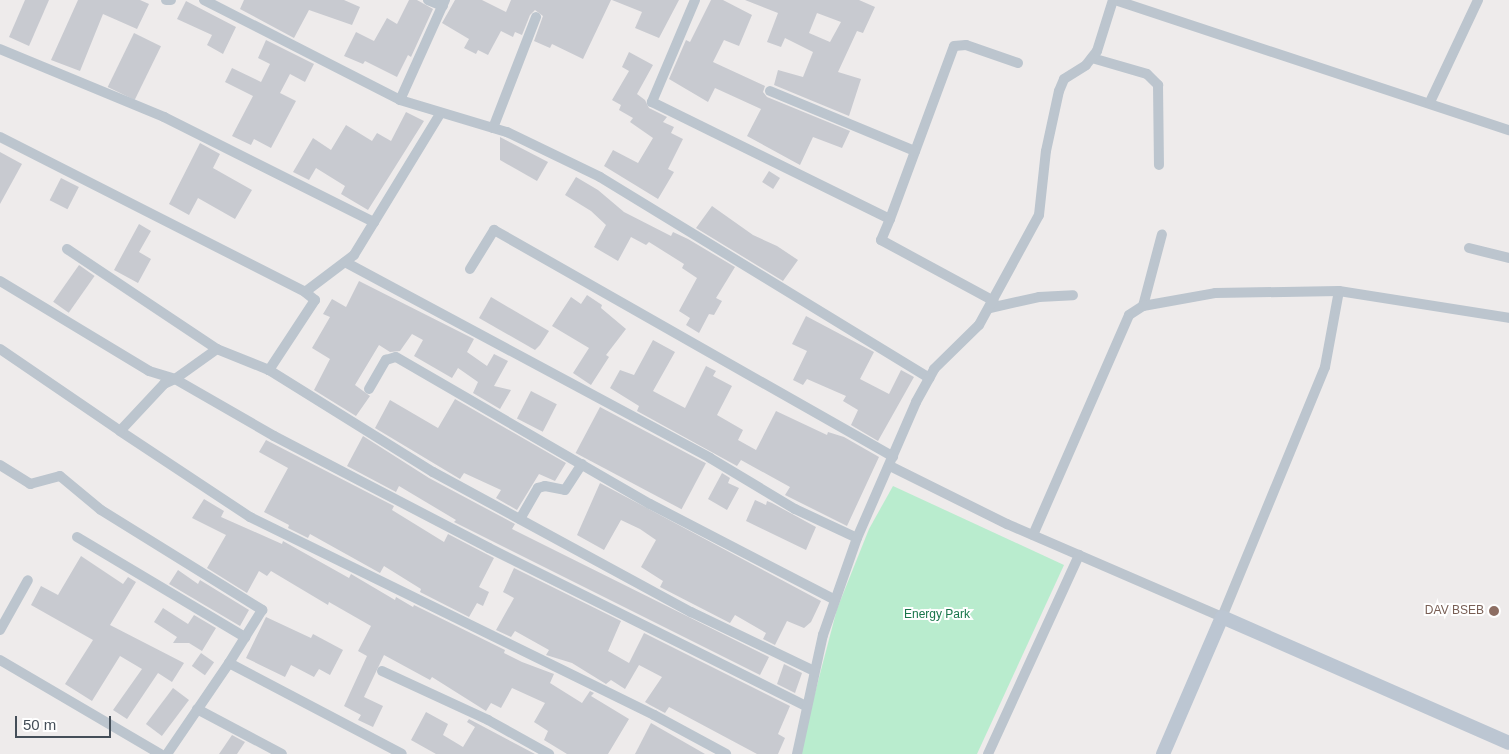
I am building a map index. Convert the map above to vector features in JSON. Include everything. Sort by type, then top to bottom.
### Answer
[{"type":"street","points":[[166,0],[171,0]]},
{"type":"street","points":[[204,0],[400,100],[440,114],[493,128],[600,177],[929,378]]},
{"type":"street","points":[[400,100],[444,3],[428,0]]},
{"type":"street","points":[[695,0],[652,102],[890,219]]},
{"type":"street","points":[[797,754],[814,671],[833,599],[857,538],[929,378],[954,345],[979,325],[992,305],[1039,215],[1046,151],[1061,84],[1092,58],[1103,38],[1114,0],[1430,102],[1509,130]]},
{"type":"street","points":[[1430,102],[1476,0]]},
{"type":"street","points":[[493,128],[536,17]]},
{"type":"street","points":[[1018,63],[966,45],[954,46],[881,240],[992,305],[1039,296],[1073,295]]},
{"type":"street","points":[[0,49],[164,117],[374,222]]},
{"type":"street","points":[[1092,58],[1147,74],[1158,85],[1158,165]]},
{"type":"street","points":[[770,91],[915,151]]},
{"type":"street","points":[[305,292],[354,255],[440,114]]},
{"type":"street","points":[[0,137],[305,292],[315,300],[269,370]]},
{"type":"street","points":[[470,270],[494,230],[891,461],[1033,535],[1509,743]]},
{"type":"street","points":[[1144,306],[1162,234]]},
{"type":"street","points":[[1469,248],[1509,258]]},
{"type":"street","points":[[67,249],[217,348],[269,370],[407,457],[691,612],[814,671]]},
{"type":"street","points":[[345,262],[701,454],[795,509],[857,538]]},
{"type":"street","points":[[0,281],[149,371],[175,380],[274,436],[480,544],[806,706]]},
{"type":"street","points":[[1163,754],[1222,617],[1325,367],[1339,291]]},
{"type":"street","points":[[1033,535],[1129,315],[1144,306],[1215,293],[1339,291],[1509,318]]},
{"type":"street","points":[[120,431],[164,384],[175,380],[217,348]]},
{"type":"street","points":[[0,349],[250,517],[654,715],[726,754]]},
{"type":"street","points":[[369,389],[386,360],[396,357],[650,504],[833,599]]},
{"type":"street","points":[[520,519],[538,488],[545,486],[565,490],[582,464]]},
{"type":"street","points":[[0,465],[30,484],[60,476],[101,510],[262,610],[229,663],[166,754]]},
{"type":"street","points":[[77,537],[245,637]]},
{"type":"street","points":[[988,754],[1079,555]]},
{"type":"street","points":[[0,630],[28,580]]},
{"type":"street","points":[[0,660],[160,754]]},
{"type":"street","points":[[229,663],[402,754]]},
{"type":"street","points":[[382,670],[488,720],[549,754]]},
{"type":"street","points":[[197,710],[282,754]]},
{"type":"green space","name":"Energy Park","points":[[893,486],[1064,565],[977,754],[799,754],[837,609],[869,529]]},
{"type":"building","points":[[25,0],[49,0],[29,46],[9,37]]},
{"type":"building","points":[[78,0],[140,0],[149,4],[137,29],[103,14],[80,71],[51,60]]},
{"type":"building","points":[[244,0],[344,0],[360,7],[352,25],[309,10],[294,38],[240,9]]},
{"type":"building","points":[[409,0],[417,0],[433,9],[411,57],[408,55],[397,77],[365,61],[363,64],[344,56],[356,32],[374,41],[387,18],[397,24]]},
{"type":"building","points":[[455,0],[482,0],[506,12],[511,0],[611,0],[583,59],[552,44],[550,48],[534,41],[543,16],[535,10],[530,15],[522,35],[515,32],[513,37],[501,31],[488,55],[478,50],[476,54],[464,48],[469,39],[442,23]]},
{"type":"building","points":[[612,0],[679,0],[659,38],[635,28],[642,12]]},
{"type":"building","points":[[711,0],[723,0],[752,15],[739,46],[724,40],[713,62],[765,86],[763,92],[767,97],[850,131],[842,148],[813,137],[800,165],[747,136],[761,109],[715,88],[708,102],[669,79],[686,40],[690,42]]},
{"type":"building","points":[[745,0],[859,0],[875,7],[863,33],[857,31],[838,72],[861,79],[849,116],[774,85],[778,70],[803,77],[813,52],[785,38],[781,47],[767,42],[778,13]],"holes":[[[817,13],[841,22],[830,42],[809,33]]]},
{"type":"building","points":[[186,1],[236,27],[223,54],[207,45],[212,35],[177,19]]},
{"type":"building","points":[[134,33],[161,46],[135,100],[108,87]]},
{"type":"building","points":[[266,40],[314,64],[305,82],[290,74],[280,93],[296,101],[271,148],[254,139],[251,145],[232,136],[253,96],[225,82],[232,68],[261,82],[270,64],[258,58]]},
{"type":"building","points":[[629,52],[653,65],[637,94],[645,100],[649,108],[667,117],[663,122],[674,127],[671,133],[683,139],[668,169],[674,172],[658,199],[604,166],[613,150],[638,163],[653,138],[630,122],[633,118],[619,110],[621,105],[612,100],[629,71],[622,67]]},
{"type":"building","points":[[406,112],[424,121],[368,210],[341,194],[345,186],[316,168],[309,180],[293,172],[313,138],[331,150],[346,125],[372,141],[377,133],[391,141]]},
{"type":"building","points":[[500,137],[548,162],[537,181],[500,160]]},
{"type":"building","points":[[200,143],[220,154],[213,168],[252,190],[235,219],[198,198],[189,215],[169,204]]},
{"type":"building","points":[[0,152],[22,164],[0,204]]},
{"type":"building","points":[[769,171],[780,178],[773,189],[762,182]]},
{"type":"building","points":[[576,177],[598,190],[624,212],[671,236],[673,232],[688,239],[735,267],[716,298],[722,301],[714,315],[709,314],[699,333],[686,325],[690,318],[679,311],[697,278],[682,268],[684,264],[649,242],[646,245],[631,237],[618,261],[594,247],[606,225],[591,211],[565,195]]},
{"type":"building","points":[[61,178],[79,187],[67,209],[50,200]]},
{"type":"building","points":[[712,206],[753,235],[777,246],[798,260],[783,281],[696,228]]},
{"type":"building","points":[[139,224],[151,231],[139,252],[151,259],[138,283],[114,270]]},
{"type":"building","points":[[79,265],[95,276],[69,313],[53,302]]},
{"type":"building","points":[[359,281],[474,339],[467,352],[487,366],[494,354],[508,361],[494,386],[511,390],[500,409],[473,393],[478,382],[458,368],[452,378],[414,356],[423,340],[412,334],[400,351],[390,352],[379,345],[355,385],[370,396],[356,416],[314,390],[330,359],[312,348],[330,317],[323,314],[332,299],[346,307]]},
{"type":"building","points":[[587,295],[602,305],[601,308],[626,329],[606,355],[609,357],[591,385],[573,373],[589,348],[552,326],[571,297],[581,304]]},
{"type":"building","points":[[491,297],[549,331],[535,350],[479,318]]},
{"type":"building","points":[[806,316],[874,352],[860,379],[889,394],[901,370],[914,377],[878,441],[851,425],[858,410],[843,401],[846,396],[807,379],[803,385],[793,380],[807,351],[792,344]]},
{"type":"building","points":[[653,340],[675,352],[653,391],[685,408],[706,366],[716,371],[713,376],[732,386],[717,415],[743,430],[738,440],[756,450],[776,411],[827,435],[828,432],[844,437],[879,457],[847,526],[785,495],[790,487],[741,460],[737,466],[637,411],[639,406],[610,388],[620,370],[634,375]]},
{"type":"building","points":[[531,391],[557,404],[543,432],[517,419]]},
{"type":"building","points":[[455,399],[566,463],[555,481],[539,474],[517,510],[496,498],[501,490],[464,473],[460,479],[375,428],[390,400],[438,428]]},
{"type":"building","points":[[600,407],[706,463],[682,509],[576,453]]},
{"type":"building","points":[[363,436],[429,478],[515,524],[512,529],[769,657],[760,675],[454,522],[456,520],[399,486],[396,492],[347,466]]},
{"type":"building","points":[[266,440],[394,506],[392,510],[444,542],[448,534],[494,558],[479,587],[489,592],[483,606],[477,603],[469,617],[420,592],[421,589],[384,566],[380,573],[310,534],[308,538],[288,528],[289,525],[264,512],[288,468],[259,452]]},
{"type":"building","points":[[722,473],[730,478],[728,483],[739,488],[727,510],[708,499]]},
{"type":"building","points":[[600,483],[821,601],[811,622],[804,628],[787,621],[775,645],[763,639],[766,633],[735,615],[730,623],[660,587],[663,581],[641,567],[656,540],[640,529],[621,520],[604,550],[577,535]]},
{"type":"building","points":[[204,499],[224,511],[221,517],[282,544],[283,541],[349,578],[351,574],[395,600],[396,597],[413,607],[414,605],[505,650],[504,653],[522,662],[554,674],[550,683],[582,703],[590,691],[594,693],[591,696],[629,719],[608,754],[567,754],[544,740],[548,731],[534,722],[545,703],[512,688],[501,708],[491,703],[486,711],[432,677],[430,680],[384,655],[364,697],[383,706],[373,727],[358,720],[361,715],[344,706],[367,656],[358,651],[371,626],[329,602],[328,605],[271,571],[267,576],[259,571],[247,593],[207,568],[226,535],[192,518]]},
{"type":"building","points":[[755,500],[766,505],[767,501],[772,503],[816,527],[806,550],[746,521]]},
{"type":"building","points":[[81,556],[123,584],[128,577],[136,582],[110,625],[184,663],[172,682],[158,673],[127,719],[113,710],[142,669],[120,656],[92,701],[65,684],[93,640],[31,605],[41,586],[58,595]]},
{"type":"building","points":[[514,568],[621,621],[608,651],[629,663],[644,633],[790,706],[778,734],[785,738],[778,754],[757,754],[669,707],[665,713],[645,702],[662,677],[639,665],[625,689],[611,680],[606,684],[572,663],[546,655],[549,650],[515,631],[511,637],[496,630],[514,598],[503,592]]},
{"type":"building","points":[[178,570],[198,584],[200,580],[249,610],[240,626],[169,584]]},
{"type":"building","points":[[163,608],[188,624],[194,615],[216,628],[202,651],[189,643],[173,643],[177,637],[154,622]]},
{"type":"building","points":[[266,617],[311,638],[313,634],[343,650],[330,675],[319,669],[314,677],[291,665],[285,677],[246,658]]},
{"type":"building","points":[[201,653],[214,662],[205,675],[192,666]]},
{"type":"building","points":[[784,664],[802,673],[795,693],[777,684]]},
{"type":"building","points":[[173,688],[189,700],[162,736],[146,724]]},
{"type":"building","points":[[426,712],[448,724],[443,735],[463,747],[475,727],[467,722],[469,719],[535,754],[436,754],[411,740]]},
{"type":"building","points":[[651,723],[705,754],[635,754]]},
{"type":"building","points":[[232,735],[245,742],[237,754],[219,754]]},
{"type":"place","name":"DAV BSEB","points":[[1494,611]]}]
